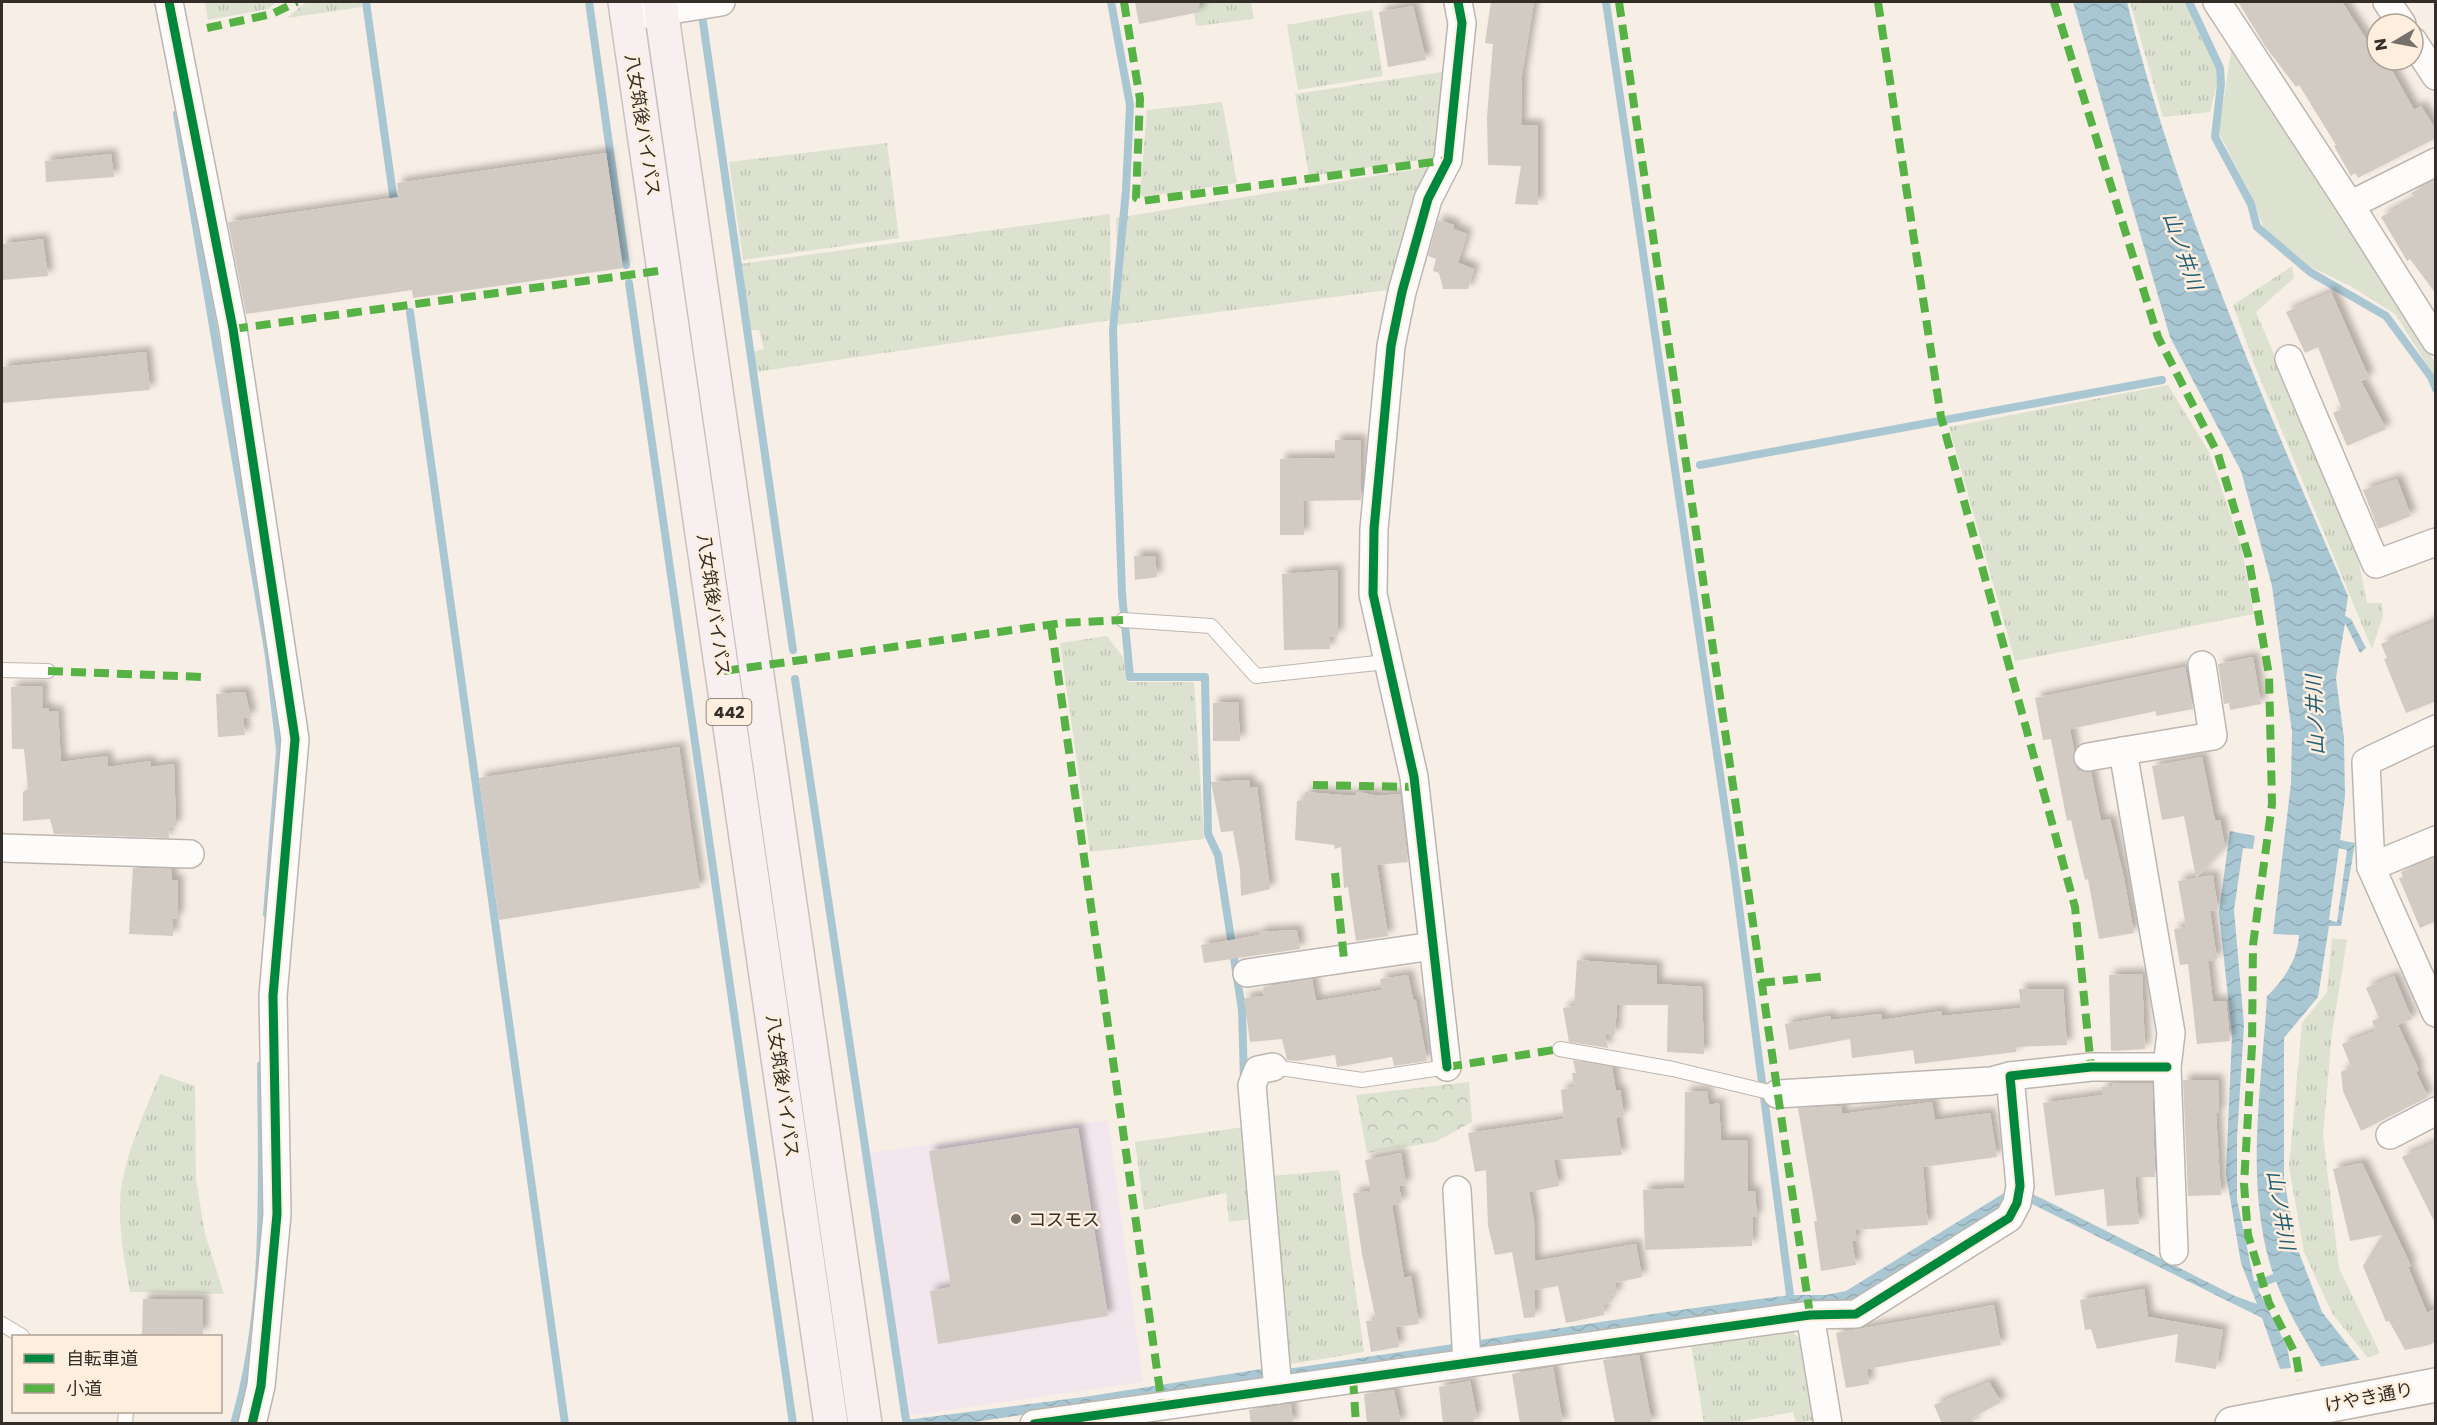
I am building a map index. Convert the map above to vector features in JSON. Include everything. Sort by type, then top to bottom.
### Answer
[{"type":"highway","name":"八女筑後バイパス","points":[[661,6],[865,1424]]},
{"type":"highway","name":"八女筑後バイパス","points":[[626,9],[831,1424]]},
{"type":"street","points":[[169,2],[233,329],[295,739],[273,996],[277,1214],[261,1386],[252,1424]]},
{"type":"street","points":[[626,9],[721,2]]},
{"type":"street","points":[[1447,1067],[1414,777],[1372,594],[1374,529],[1391,346],[1402,292],[1428,199],[1448,160],[1462,23],[1458,2]]},
{"type":"street","points":[[2217,2],[2436,341]]},
{"type":"street","points":[[2425,59],[2436,76]]},
{"type":"street","points":[[2350,205],[2436,162]]},
{"type":"street","points":[[2289,359],[2376,564],[2436,542]]},
{"type":"street","points":[[2088,757],[2214,736],[2202,665]]},
{"type":"street","points":[[2436,729],[2366,762],[2371,867],[2436,1013]]},
{"type":"street","points":[[2123,751],[2171,1033],[2167,1067],[2174,1251]]},
{"type":"street","points":[[2371,867],[2436,840]]},
{"type":"street","points":[[2,848],[190,854]]},
{"type":"street","points":[[1247,973],[1433,946]]},
{"type":"street","points":[[1273,1067],[1258,1070],[1252,1086],[1277,1379]]},
{"type":"street","points":[[1777,1094],[1991,1081],[2010,1076],[2091,1067],[2167,1067]]},
{"type":"street","points":[[1034,1424],[1277,1379],[1466,1353],[1810,1315],[1856,1314],[2008,1218],[2018,1195],[2010,1076]]},
{"type":"street","points":[[2390,1135],[2436,1112]]},
{"type":"street","points":[[1457,1190],[1466,1353]]},
{"type":"street","points":[[1810,1315],[1828,1424]]},
{"type":"street","name":"けやき通り","points":[[2232,1424],[2265,1420],[2326,1405],[2428,1386]]},
{"type":"lane","points":[[1123,620],[1211,626],[1256,676],[1386,662]]},
{"type":"lane","points":[[2,670],[48,671]]},
{"type":"lane","points":[[1560,1049],[1673,1069],[1777,1094]]},
{"type":"lane","points":[[1273,1067],[1362,1080],[1447,1067]]},
{"type":"lane","points":[[2,1324],[20,1335]]},
{"type":"shaded area","points":[[1108,1120],[1143,1382],[901,1417],[861,1154]]},
{"type":"green space","points":[[205,2],[277,2],[268,9],[208,20]]},
{"type":"green space","points":[[306,2],[361,2],[362,7],[287,18]]},
{"type":"green space","points":[[1192,2],[1251,2],[1254,19],[1196,26]]},
{"type":"green space","points":[[2130,2],[2185,2],[2216,67],[2217,83],[2210,112],[2163,117]]},
{"type":"green space","points":[[1372,10],[1383,76],[1298,90],[1287,25]]},
{"type":"green space","points":[[2231,51],[2435,362],[2435,377],[2395,314],[2352,287],[2309,266],[2264,229],[2252,197],[2219,133]]},
{"type":"green space","points":[[1448,71],[1441,157],[1309,176],[1295,94]]},
{"type":"green space","points":[[1222,102],[1237,183],[1143,197],[1140,194],[1147,110]]},
{"type":"green space","points":[[887,143],[899,238],[743,260],[729,162]]},
{"type":"green space","points":[[1441,165],[1422,191],[1388,290],[1118,325],[1116,218]]},
{"type":"green space","points":[[1110,214],[1111,320],[756,372],[753,352],[764,349],[759,330],[750,330],[740,264]]},
{"type":"green space","points":[[2292,266],[2294,278],[2256,312],[2356,548],[2367,603],[2382,603],[2383,616],[2372,649],[2255,366],[2233,305]]},
{"type":"green space","points":[[2168,385],[2209,452],[2241,546],[2254,614],[2015,661],[1949,427]]},
{"type":"green space","points":[[1107,636],[1125,660],[1127,682],[1194,682],[1204,839],[1090,852],[1060,643]]},
{"type":"green space","points":[[2332,938],[2347,940],[2332,1033],[2323,1135],[2339,1268],[2380,1353],[2368,1358],[2332,1313],[2304,1252],[2289,1167],[2302,1023],[2327,992]]},
{"type":"green space","points":[[160,1074],[195,1086],[196,1179],[205,1234],[224,1294],[130,1292],[120,1224],[120,1196],[133,1141]]},
{"type":"green space","points":[[1469,1082],[1472,1122],[1435,1142],[1367,1153],[1356,1095]]},
{"type":"green space","points":[[1244,1127],[1252,1219],[1229,1222],[1226,1193],[1144,1210],[1135,1142]]},
{"type":"green space","points":[[1339,1170],[1364,1352],[1285,1365],[1271,1176]]},
{"type":"green space","points":[[1787,1326],[1809,1349],[1819,1419],[1796,1423],[1793,1412],[1732,1423],[1704,1423],[1690,1339]]},
{"type":"water","name":"山ノ井川","points":[[2073,2],[2127,2],[2147,78],[2197,229],[2285,451],[2348,596],[2345,616],[2351,619],[2366,648],[2360,653],[2345,623],[2336,678],[2344,738],[2345,796],[2340,840],[2355,843],[2341,926],[2329,926],[2318,997],[2284,1038],[2284,1179],[2296,1245],[2322,1312],[2358,1358],[2427,1423],[2353,1417],[2318,1362],[2285,1303],[2270,1264],[2262,1231],[2258,1198],[2257,1131],[2267,996],[2279,983],[2293,961],[2299,935],[2273,934],[2291,783],[2292,732],[2272,586],[2241,471],[2170,337]],"holes":[[[2339,848],[2347,850],[2337,922],[2329,920]]]},
{"type":"water","points":[[2230,831],[2255,836],[2253,849],[2243,848],[2234,910],[2244,1025],[2237,1139],[2237,1200],[2254,1281],[2287,1347],[2291,1368],[2280,1369],[2262,1318],[2030,1203],[1851,1300],[1269,1378],[968,1423],[906,1423],[906,1420],[1084,1397],[1268,1368],[1287,1369],[1680,1310],[1790,1295],[1826,1295],[1846,1291],[2004,1193],[2015,1191],[2029,1193],[2043,1199],[2235,1296],[2257,1304],[2241,1263],[2226,1174],[2232,1035],[2219,912]]},
{"type":"pier","points":[[2363,1359],[2430,1424],[2355,1424],[2319,1367]]},
{"type":"building","points":[[1135,2],[1199,2],[1200,12],[1139,24]]},
{"type":"building","points":[[1491,2],[1534,2],[1522,75],[1521,125],[1538,125],[1538,205],[1515,204],[1521,166],[1488,165],[1487,117],[1493,44],[1485,43]]},
{"type":"building","points":[[2238,2],[2342,2],[2365,37],[2365,72],[2393,72],[2414,110],[2421,106],[2436,130],[2436,138],[2358,178],[2355,173],[2351,176],[2334,146],[2336,145],[2299,85],[2296,87],[2265,46]]},
{"type":"building","points":[[1413,6],[1426,60],[1388,67],[1379,12]]},
{"type":"building","points":[[606,153],[623,268],[413,298],[412,290],[246,314],[228,222],[399,197],[397,183]]},
{"type":"building","points":[[111,154],[114,177],[46,182],[45,161]]},
{"type":"building","points":[[2436,180],[2436,294],[2410,259],[2407,261],[2381,217],[2415,198],[2411,193]]},
{"type":"building","points":[[1438,220],[1454,225],[1454,229],[1467,234],[1458,263],[1474,269],[1468,289],[1443,289],[1439,273],[1433,271],[1436,259],[1428,256]]},
{"type":"building","points":[[43,239],[48,276],[2,280],[2,244]]},
{"type":"building","points":[[2331,292],[2369,378],[2361,381],[2386,429],[2347,446],[2333,413],[2342,409],[2318,347],[2305,353],[2286,312]]},
{"type":"building","points":[[146,352],[150,390],[2,403],[2,367]]},
{"type":"building","points":[[1335,440],[1361,440],[1361,500],[1303,501],[1304,535],[1280,535],[1280,459],[1335,458]]},
{"type":"building","points":[[2397,479],[2411,516],[2378,529],[2363,490]]},
{"type":"building","points":[[1134,556],[1155,556],[1157,577],[1135,580]]},
{"type":"building","points":[[1338,570],[1338,635],[1329,637],[1330,649],[1284,650],[1282,574]]},
{"type":"building","points":[[2436,621],[2436,701],[2406,713],[2384,659],[2387,658],[2381,644]]},
{"type":"building","points":[[2253,657],[2261,704],[2230,710],[2229,703],[2224,704],[2218,664]]},
{"type":"building","points":[[2185,667],[2193,709],[2156,716],[2156,711],[2070,729],[2074,750],[2073,760],[2078,770],[2091,772],[2101,821],[2110,819],[2134,933],[2099,939],[2088,879],[2085,880],[2071,820],[2067,821],[2051,739],[2043,740],[2035,698]]},
{"type":"building","points":[[43,686],[42,709],[48,708],[49,712],[58,711],[61,762],[107,756],[108,767],[150,761],[151,767],[174,764],[176,826],[168,828],[169,838],[54,834],[50,819],[23,821],[23,792],[28,789],[24,749],[12,749],[11,687]]},
{"type":"building","points":[[245,692],[251,717],[243,718],[245,735],[218,737],[216,694]]},
{"type":"building","points":[[1238,702],[1240,741],[1213,741],[1213,703]]},
{"type":"building","points":[[679,747],[700,888],[499,920],[479,778]]},
{"type":"building","points":[[2202,757],[2215,821],[2220,820],[2225,847],[2196,878],[2184,816],[2162,820],[2152,766]]},
{"type":"building","points":[[1249,780],[1250,788],[1257,787],[1270,889],[1241,896],[1240,870],[1233,831],[1221,832],[1211,782]]},
{"type":"building","points":[[1305,792],[1355,796],[1357,792],[1379,796],[1400,794],[1408,862],[1377,865],[1388,936],[1356,941],[1348,887],[1344,888],[1341,847],[1335,849],[1334,845],[1295,840],[1297,801],[1305,799]]},
{"type":"building","points":[[2436,857],[2436,921],[2420,928],[2399,878],[2403,877],[2401,872]]},
{"type":"building","points":[[133,868],[171,869],[172,880],[178,880],[178,918],[173,919],[173,936],[129,934]]},
{"type":"building","points":[[2213,875],[2218,910],[2210,911],[2217,959],[2208,961],[2213,1002],[2226,1001],[2230,1041],[2197,1044],[2188,964],[2180,965],[2174,929],[2186,927],[2178,881]]},
{"type":"building","points":[[1297,930],[1300,949],[1204,963],[1201,945],[1260,935],[1259,932]]},
{"type":"building","points":[[1577,960],[1657,966],[1657,984],[1702,987],[1704,1054],[1667,1052],[1668,1005],[1617,1005],[1615,1035],[1605,1035],[1608,1048],[1569,1042],[1563,1008],[1574,1006]]},
{"type":"building","points":[[2142,974],[2145,1049],[2111,1051],[2109,975]]},
{"type":"building","points":[[1408,975],[1413,999],[1416,1001],[1427,1061],[1394,1066],[1392,1057],[1337,1067],[1335,1055],[1297,1061],[1287,1060],[1282,1039],[1250,1042],[1244,998],[1264,996],[1263,987],[1312,979],[1316,1001],[1382,990],[1380,979]]},
{"type":"building","points":[[2394,976],[2412,1019],[2398,1025],[2419,1070],[2416,1072],[2428,1097],[2361,1131],[2343,1091],[2341,1072],[2351,1067],[2342,1044],[2376,1031],[2372,1021],[2379,1018],[2366,988]]},
{"type":"building","points":[[2019,989],[2063,989],[2067,1045],[2016,1047],[2016,1052],[1915,1064],[1913,1050],[1852,1058],[1850,1039],[1789,1050],[1785,1024],[1830,1016],[1831,1020],[1881,1014],[1882,1020],[1941,1011],[1942,1016],[2021,1008]]},
{"type":"building","points":[[1573,1060],[1612,1067],[1616,1091],[1620,1090],[1624,1115],[1616,1118],[1622,1155],[1554,1160],[1559,1186],[1529,1192],[1534,1221],[1535,1261],[1636,1244],[1642,1277],[1615,1283],[1617,1294],[1609,1296],[1610,1303],[1603,1305],[1604,1315],[1566,1323],[1558,1286],[1535,1290],[1535,1317],[1524,1318],[1512,1252],[1495,1255],[1488,1226],[1486,1170],[1475,1172],[1468,1133],[1564,1119],[1561,1090],[1574,1087],[1572,1073],[1576,1073]]},
{"type":"building","points":[[2183,1080],[2218,1080],[2219,1113],[2216,1113],[2221,1195],[2188,1196]]},
{"type":"building","points":[[2112,1083],[2152,1083],[2155,1177],[2135,1177],[2139,1224],[2107,1226],[2104,1189],[2055,1196],[2043,1103],[2102,1095],[2102,1087],[2112,1086]]},
{"type":"building","points":[[1707,1091],[1709,1105],[1719,1103],[1721,1140],[1747,1140],[1748,1191],[1755,1191],[1757,1216],[1753,1217],[1752,1246],[1645,1250],[1643,1190],[1684,1188],[1685,1092]]},
{"type":"building","points":[[1932,1102],[1935,1120],[1990,1113],[1997,1157],[1923,1167],[1928,1225],[1855,1230],[1857,1240],[1852,1241],[1856,1265],[1821,1271],[1814,1221],[1817,1221],[1798,1108],[1841,1106],[1842,1114]]},
{"type":"building","name":"コスモス","points":[[1078,1128],[1108,1316],[938,1344],[930,1291],[951,1287],[929,1151]]},
{"type":"building","points":[[2436,1142],[2436,1225],[2402,1157]]},
{"type":"building","points":[[1401,1153],[1406,1185],[1399,1186],[1402,1203],[1392,1205],[1404,1278],[1411,1276],[1419,1324],[1396,1327],[1399,1347],[1371,1352],[1366,1321],[1376,1320],[1362,1254],[1353,1193],[1371,1191],[1365,1160]]},
{"type":"building","points":[[2362,1163],[2411,1266],[2408,1267],[2427,1313],[2436,1308],[2436,1341],[2429,1345],[2405,1350],[2389,1321],[2386,1322],[2363,1266],[2382,1235],[2350,1241],[2333,1169]]},
{"type":"building","points":[[2144,1289],[2148,1317],[2223,1330],[2216,1369],[2175,1362],[2178,1334],[2097,1349],[2091,1329],[2085,1330],[2080,1300]]},
{"type":"building","points":[[143,1299],[203,1299],[203,1334],[142,1335]]},
{"type":"building","points":[[1994,1305],[2001,1345],[1867,1369],[1869,1384],[1846,1388],[1836,1333]]},
{"type":"building","points":[[1639,1355],[1652,1424],[1615,1424],[1603,1360]]},
{"type":"building","points":[[1553,1367],[1563,1424],[1520,1424],[1512,1374]]},
{"type":"building","points":[[1470,1381],[1477,1417],[1473,1418],[1473,1424],[1443,1424],[1439,1387]]},
{"type":"building","points":[[1989,1382],[2001,1402],[1972,1418],[1974,1424],[1942,1424],[1934,1405]]},
{"type":"building","points":[[1394,1390],[1401,1424],[1367,1424],[1364,1394]]},
{"type":"building","points":[[1291,1404],[1293,1424],[1251,1424],[1249,1410]]},
{"type":"waterway","points":[[366,2],[395,209]]},
{"type":"waterway","points":[[589,2],[626,265]]},
{"type":"waterway","points":[[1111,2],[1130,105],[1126,190],[1113,330],[1122,594],[1130,677],[1205,677],[1208,834],[1218,855],[1242,1010],[1244,1080]]},
{"type":"waterway","points":[[1606,2],[1734,869],[1790,1295]]},
{"type":"waterway","points":[[2189,2],[2220,68],[2221,84],[2215,137],[2251,204],[2257,227],[2310,272],[2386,316],[2431,377],[2436,389]]},
{"type":"waterway","points":[[702,15],[793,650]]},
{"type":"waterway","points":[[177,114],[269,656],[280,750],[267,914]]},
{"type":"waterway","points":[[629,283],[793,1424]]},
{"type":"waterway","points":[[410,312],[565,1424]]},
{"type":"waterway","points":[[1700,465],[2162,380]]},
{"type":"waterway","points":[[795,679],[906,1420]]},
{"type":"waterway","points":[[234,1424],[253,1336],[258,1291],[262,1200],[261,1065]]},
{"type":"waterway","points":[[2254,1286],[2284,1274]]},
{"type":"marked path","points":[[207,28],[272,14],[297,2]]},
{"type":"marked path","points":[[1124,2],[1140,99],[1136,198],[1142,201],[1448,160]]},
{"type":"marked path","points":[[1619,2],[1810,1315]]},
{"type":"marked path","points":[[1878,2],[1941,417],[2075,907],[2091,1067]]},
{"type":"marked path","points":[[2054,2],[2158,337],[2218,454],[2248,555],[2269,675],[2272,804],[2253,945],[2252,1046],[2244,1184],[2248,1235],[2269,1303],[2296,1355],[2300,1380]]},
{"type":"marked path","points":[[233,329],[665,270]]},
{"type":"marked path","points":[[724,671],[1062,623],[1123,620]]},
{"type":"marked path","points":[[1051,625],[1162,1405]]},
{"type":"marked path","points":[[48,671],[204,677]]},
{"type":"marked path","points":[[1313,785],[1415,787]]},
{"type":"marked path","points":[[1335,873],[1344,959]]},
{"type":"marked path","points":[[1760,983],[1828,976]]},
{"type":"marked path","points":[[1447,1067],[1560,1049]]},
{"type":"marked path","points":[[1353,1379],[1356,1424]]},
{"type":"cycle path","points":[[169,2],[233,329],[295,739],[273,996],[277,1214],[261,1386],[252,1424]]},
{"type":"cycle path","points":[[1447,1067],[1414,777],[1373,594],[1374,529],[1391,346],[1402,292],[1428,199],[1448,160],[1462,23],[1458,2]]},
{"type":"cycle path","points":[[1034,1424],[1810,1315],[1856,1314],[2009,1218],[2017,1203],[2020,1186],[2010,1076],[2091,1067],[2167,1067]]},
{"type":"place","name":"コスモス","points":[[1016,1219]]}]
